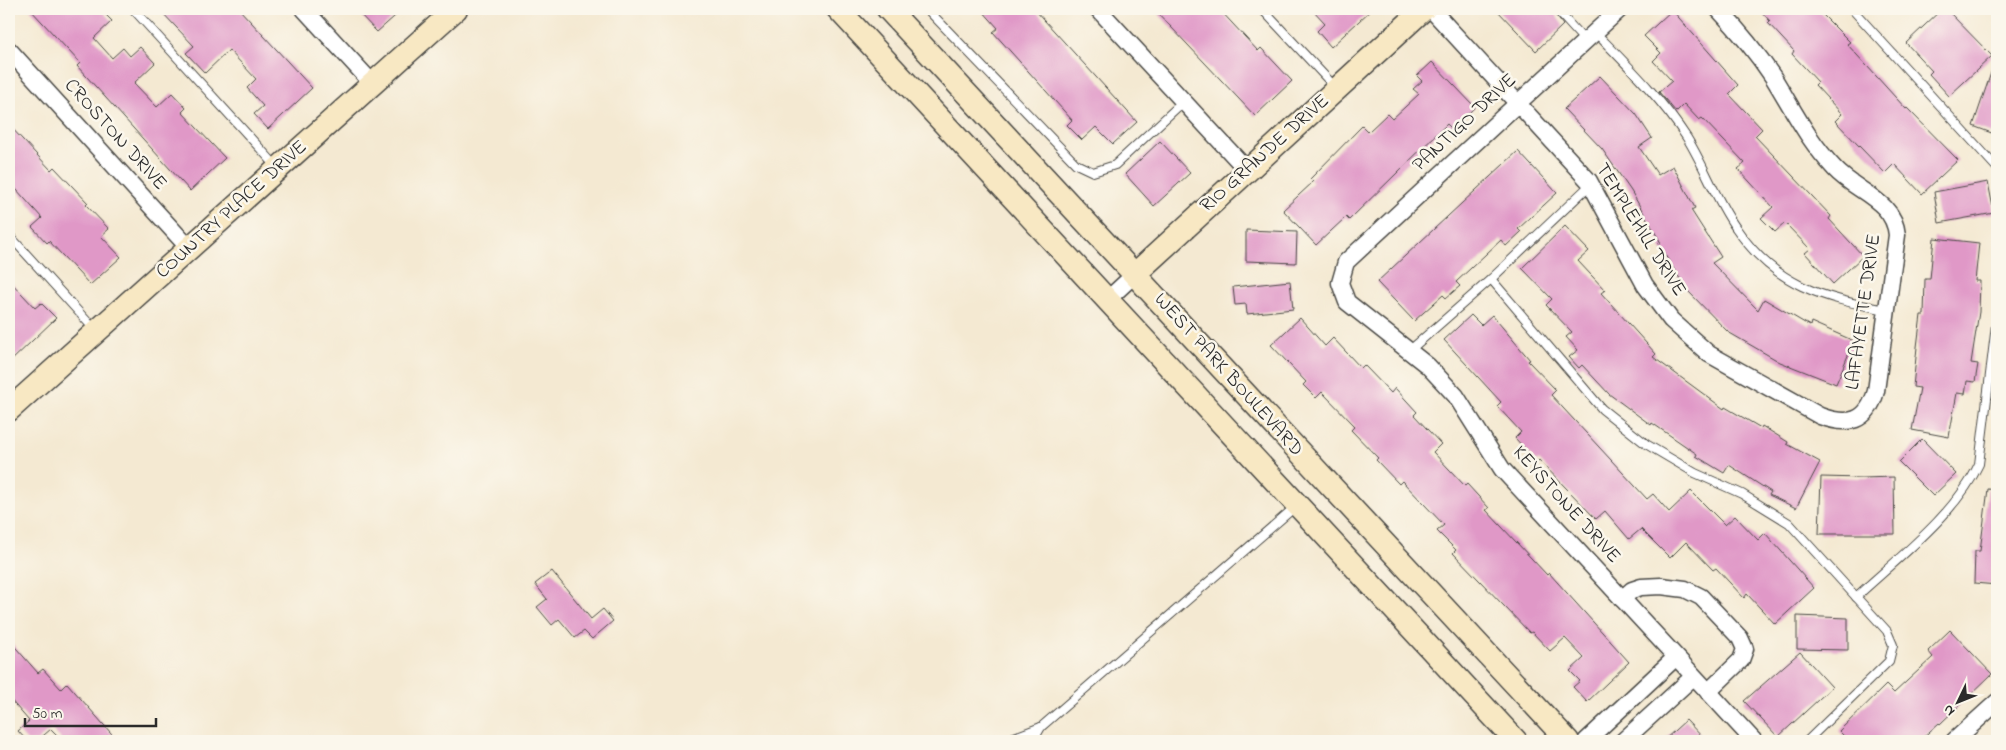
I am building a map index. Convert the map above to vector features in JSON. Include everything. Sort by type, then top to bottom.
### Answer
[{"type":"main road","name":"COUNTRY PLACE DRIVE","points":[[9,410],[456,9]]},
{"type":"main road","name":"WEST PARK BOULEVARD","points":[[838,9],[1516,741]]},
{"type":"main road","name":"WEST PARK BOULEVARD","points":[[888,9],[1568,741]]},
{"type":"main road","name":"RIO GRANDE DRIVE","points":[[1135,274],[1424,9]]},
{"type":"main road","points":[[1297,506],[1324,480]]},
{"type":"street","points":[[304,9],[372,84]]},
{"type":"street","points":[[1098,9],[1247,170]]},
{"type":"street","name":"TEMPLEHILL DRIVE","points":[[1431,9],[1591,184],[1645,286],[1671,320],[1718,359],[1820,416],[1839,423],[1849,421]]},
{"type":"street","name":"PANTIGO DRIVE","points":[[1342,272],[1346,262],[1620,9]]},
{"type":"street","name":"LAFAYETTE DRIVE","points":[[1718,9],[1740,33],[1772,76],[1813,145],[1841,176],[1886,208],[1896,225],[1897,235],[1874,402],[1867,411],[1849,421]]},
{"type":"street","name":"CROSTON DRIVE","points":[[9,50],[189,248]]},
{"type":"street","name":"KEYSTONE DRIVE","points":[[1342,272],[1340,283],[1347,302],[1428,366],[1456,396],[1502,469],[1675,658],[1754,741]]},
{"type":"street","name":"RIO GRANDE DRIVE","points":[[1108,300],[1135,274]]},
{"type":"street","points":[[1622,599],[1632,590],[1641,587],[1661,586],[1685,590],[1701,597],[1740,638],[1745,649],[1741,660],[1708,692]]},
{"type":"street","points":[[1586,741],[1675,658]]},
{"type":"street","points":[[1623,741],[1693,677]]},
{"type":"street","points":[[1954,741],[1997,702]]},
{"type":"lane","points":[[134,9],[279,168]]},
{"type":"lane","points":[[927,9],[1076,164],[1093,172],[1115,165],[1184,101]]},
{"type":"lane","points":[[1262,9],[1336,89]]},
{"type":"lane","points":[[1556,9],[1590,37],[1664,108],[1686,137],[1735,228],[1764,261],[1786,278],[1812,293],[1835,300],[1887,310]]},
{"type":"lane","points":[[1852,9],[1997,168]]},
{"type":"lane","points":[[1409,351],[1491,279],[1591,184]]},
{"type":"lane","points":[[9,235],[96,332]]},
{"type":"lane","points":[[1491,279],[1602,409],[1646,444],[1695,473],[1742,494],[1789,524],[1886,631],[1893,645],[1889,661],[1807,741]]},
{"type":"lane","points":[[1856,597],[1950,508],[1970,484],[1979,464],[1997,317]]},
{"type":"lane","points":[[1032,741],[1041,727],[1297,506]]},
{"type":"lane","points":[[1004,741],[1041,727]]},
{"type":"building","points":[[30,9],[100,9],[112,21],[94,38],[112,58],[123,48],[130,56],[140,47],[155,63],[134,83],[157,107],[172,93],[186,108],[182,112],[225,158],[190,191],[77,66],[80,63]]},
{"type":"building","points":[[159,9],[239,9],[312,88],[268,129],[254,114],[263,106],[247,88],[256,79],[229,50],[205,73],[186,53],[194,46]]},
{"type":"building","points":[[355,9],[403,9],[377,32]]},
{"type":"building","points":[[981,9],[1034,9],[1137,122],[1113,144],[1096,127],[1082,140],[1067,125],[1072,120],[993,32],[998,28]]},
{"type":"building","points":[[1154,9],[1219,9],[1258,51],[1261,48],[1292,81],[1255,116]]},
{"type":"building","points":[[1312,9],[1372,9],[1331,47],[1317,31],[1325,23]]},
{"type":"building","points":[[1496,9],[1551,9],[1563,25],[1536,51]]},
{"type":"building","points":[[1759,9],[1817,9],[1850,42],[1847,44],[1906,109],[1958,160],[1922,194],[1894,164],[1885,173],[1835,121],[1842,114],[1815,85],[1818,82],[1792,54],[1794,51],[1768,23],[1770,21]]},
{"type":"building","points":[[1942,9],[1946,9],[1992,56],[1949,96],[1929,74],[1932,71],[1906,43]]},
{"type":"building","points":[[1672,10],[1738,85],[1729,94],[1762,129],[1755,136],[1831,216],[1829,219],[1863,256],[1833,284],[1805,253],[1810,249],[1785,223],[1775,232],[1761,218],[1773,207],[1738,169],[1745,163],[1702,118],[1699,120],[1684,104],[1676,112],[1659,92],[1672,81],[1653,61],[1661,53],[1644,36]]},
{"type":"building","points":[[1995,61],[1997,61],[1997,135],[1973,126]]},
{"type":"building","points":[[1432,62],[1475,107],[1452,129],[1447,124],[1349,220],[1346,217],[1316,245],[1283,210],[1313,182],[1310,179],[1362,126],[1368,132],[1387,114],[1392,119],[1419,94],[1413,89],[1422,81],[1417,76]]},
{"type":"building","points":[[1600,76],[1636,114],[1652,138],[1639,147],[1658,175],[1673,166],[1695,208],[1691,210],[1721,257],[1712,263],[1758,310],[1764,299],[1810,326],[1811,322],[1854,341],[1836,384],[1780,362],[1728,332],[1687,290],[1658,244],[1661,243],[1631,191],[1602,149],[1564,109]]},
{"type":"building","points":[[9,125],[51,170],[54,167],[88,203],[86,205],[109,229],[101,236],[121,257],[90,285],[49,241],[47,243],[32,227],[42,218],[16,189],[9,196]]},
{"type":"building","points":[[1160,141],[1190,173],[1154,206],[1125,174]]},
{"type":"building","points":[[1518,151],[1557,193],[1518,229],[1521,232],[1506,246],[1501,240],[1456,282],[1460,286],[1446,298],[1443,295],[1414,321],[1377,282]]},
{"type":"building","points":[[1988,182],[1994,213],[1939,223],[1934,192]]},
{"type":"building","points":[[1565,226],[1589,251],[1578,261],[1605,290],[1601,293],[1656,354],[1653,357],[1724,409],[1725,407],[1761,428],[1762,426],[1788,442],[1787,444],[1820,462],[1796,508],[1769,495],[1771,492],[1729,465],[1724,473],[1696,456],[1697,454],[1652,423],[1651,425],[1609,394],[1582,365],[1579,368],[1569,357],[1578,350],[1566,337],[1572,332],[1546,305],[1552,299],[1522,268]]},
{"type":"building","points":[[1246,230],[1297,232],[1296,263],[1246,261]]},
{"type":"building","points":[[1934,238],[1979,243],[1975,281],[1980,281],[1979,312],[1971,363],[1978,364],[1975,382],[1967,381],[1965,394],[1957,393],[1949,437],[1912,430],[1920,388],[1913,387],[1917,347],[1921,315],[1924,315],[1925,279],[1930,279]]},
{"type":"building","points":[[9,280],[35,308],[41,303],[56,318],[9,363]]},
{"type":"building","points":[[1290,281],[1293,309],[1247,314],[1246,304],[1235,305],[1233,287]]},
{"type":"building","points":[[1471,315],[1481,325],[1492,315],[1530,360],[1528,361],[1556,390],[1551,395],[1647,499],[1653,494],[1669,512],[1691,491],[1725,525],[1735,516],[1758,540],[1765,533],[1814,588],[1775,624],[1747,594],[1744,598],[1716,568],[1713,570],[1686,542],[1670,558],[1641,529],[1629,539],[1605,511],[1596,519],[1515,438],[1521,432],[1497,406],[1501,402],[1444,340]]},
{"type":"building","points":[[1300,318],[1325,346],[1333,338],[1361,368],[1364,365],[1391,393],[1395,388],[1417,412],[1414,415],[1441,444],[1433,452],[1465,486],[1467,484],[1489,508],[1486,510],[1547,575],[1549,573],[1629,662],[1587,702],[1573,687],[1580,681],[1570,671],[1584,658],[1565,638],[1550,651],[1532,632],[1530,633],[1453,553],[1456,550],[1437,531],[1444,525],[1402,481],[1399,484],[1376,460],[1378,458],[1351,430],[1355,426],[1322,392],[1316,398],[1303,385],[1306,382],[1271,345]]},
{"type":"building","points":[[1922,439],[1956,474],[1933,496],[1899,462]]},
{"type":"building","points":[[1821,477],[1894,477],[1895,534],[1819,534]]},
{"type":"building","points":[[1988,489],[1997,490],[1997,585],[1974,583],[1975,551],[1980,551]]},
{"type":"building","points":[[552,571],[591,619],[603,609],[613,621],[592,639],[584,631],[575,638],[559,619],[552,625],[537,607],[547,599],[535,584]]},
{"type":"building","points":[[1797,616],[1848,618],[1848,650],[1797,649]]},
{"type":"building","points":[[1950,630],[1992,674],[1940,724],[1919,741],[1849,741],[1839,731],[1886,685],[1894,693],[1933,657],[1928,651]]},
{"type":"building","points":[[9,640],[38,673],[43,669],[61,689],[67,683],[118,741],[63,741],[51,729],[37,741],[27,741],[18,731],[29,721],[9,698]]},
{"type":"building","points":[[1800,652],[1832,687],[1778,737],[1744,701]]},
{"type":"building","points":[[1686,720],[1706,741],[1663,741]]}]
